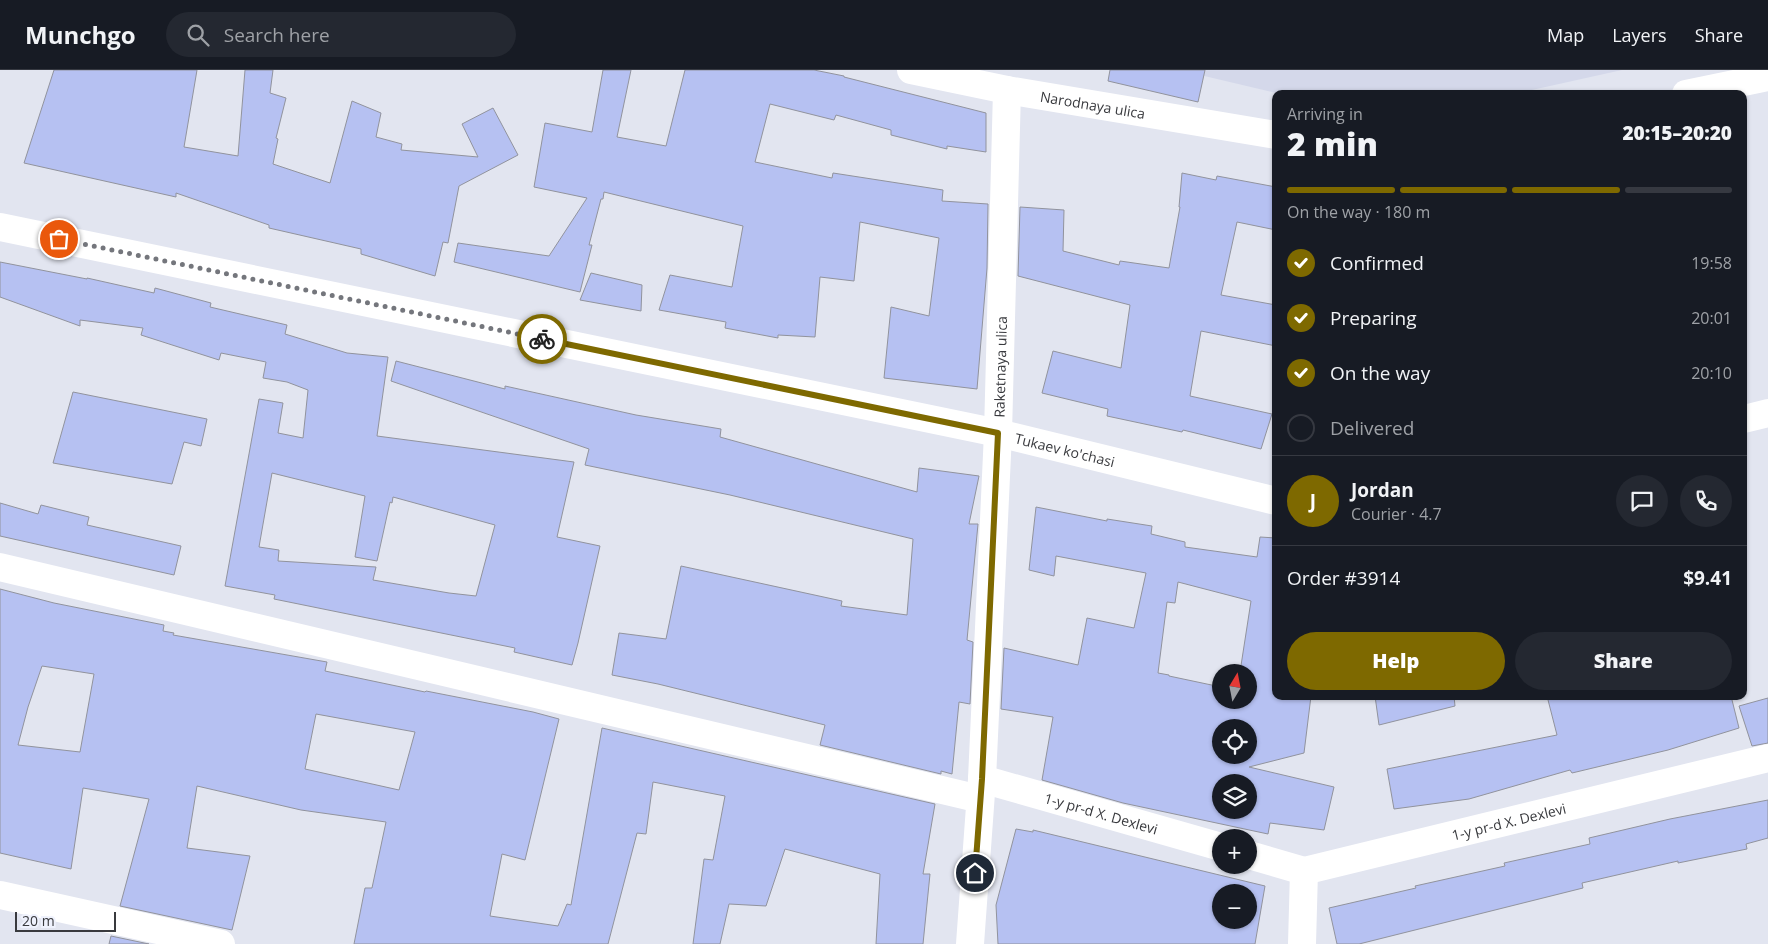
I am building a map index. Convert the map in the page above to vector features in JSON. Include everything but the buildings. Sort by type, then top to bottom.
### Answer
[{"type":"street","name":"Narodnaya ulica","points":[[911,70],[1007,90],[1272,134]]},
{"type":"street","points":[[1705,90],[1768,77]]},
{"type":"street","name":"Raketnaya ulica","points":[[970,944],[981,789],[998,433],[1007,90]]},
{"type":"street","name":"Tukaev ko'chasi","points":[[0,227],[998,433],[1272,500]]},
{"type":"street","points":[[1747,418],[1768,413]]},
{"type":"street","name":"1-y pr-d X. Dexlevi","points":[[0,567],[981,789],[1212,845]]},
{"type":"street","name":"1-y pr-d X. Dexlevi","points":[[1257,857],[1304,871],[1768,758]]},
{"type":"street","points":[[1302,944],[1304,871]]},
{"type":"street","points":[[0,895],[221,944]]},
{"type":"shaded area","points":[[1179,70],[1622,70],[1532,90],[1272,90],[1272,92]]},
{"type":"way so far","points":[[59,239],[542,339]]},
{"type":"route","points":[[542,339],[998,433],[982,779],[975,873]]}]
